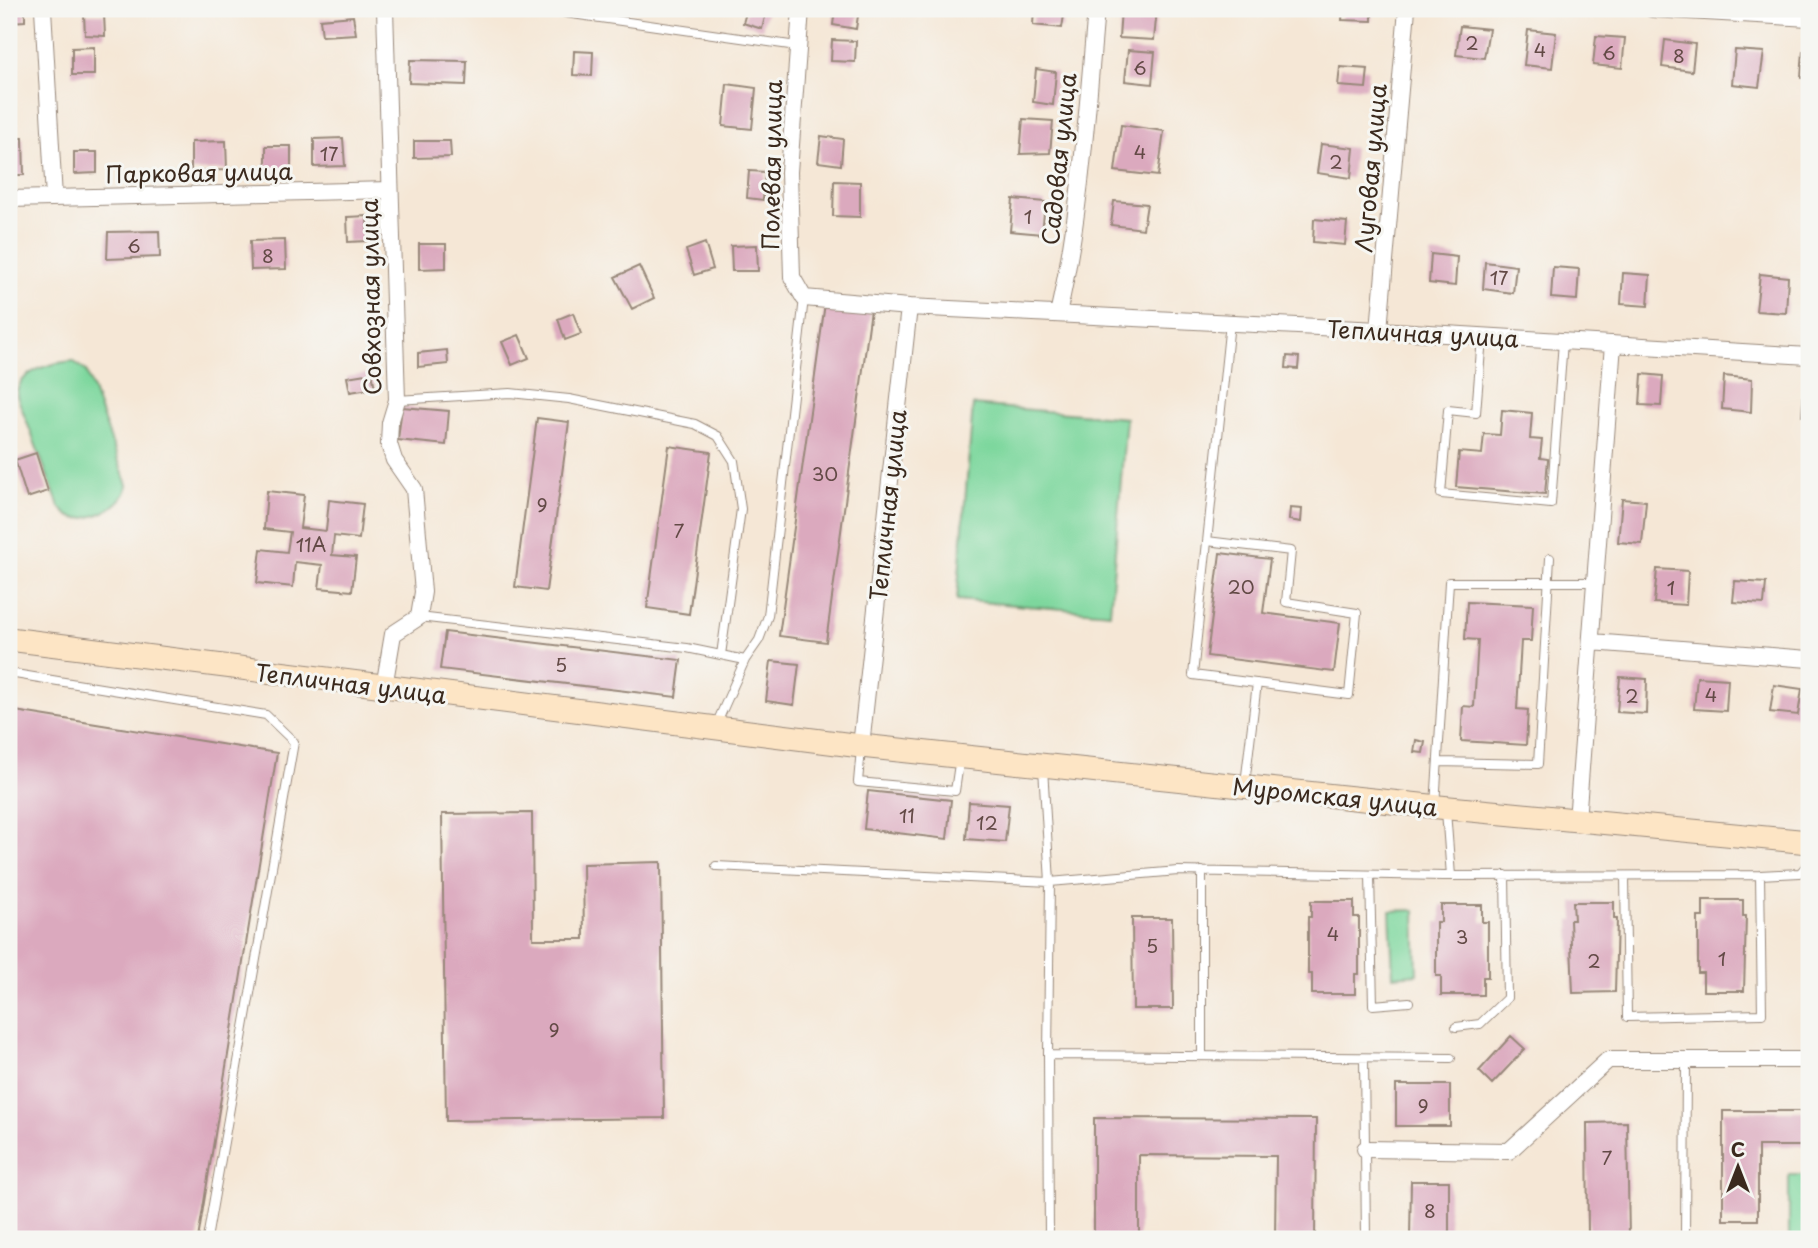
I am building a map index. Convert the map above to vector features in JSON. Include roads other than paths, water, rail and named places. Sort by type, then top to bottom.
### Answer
[{"type":"street","points":[[43,9],[54,198]]},
{"type":"street","name":"Совхозная улица","points":[[385,9],[397,400],[390,423],[389,444],[394,460],[414,489],[423,592],[419,617]]},
{"type":"street","name":"Полевая улица","points":[[801,9],[789,172],[792,277],[804,298]]},
{"type":"street","name":"Садовая улица","points":[[1058,314],[1069,267],[1081,183],[1096,9]]},
{"type":"street","name":"Луговая улица","points":[[1379,330],[1407,9]]},
{"type":"street","points":[[1652,9],[1809,18]]},
{"type":"street","name":"Парковая улица","points":[[9,199],[390,190]]},
{"type":"street","points":[[804,298],[909,307]]},
{"type":"street","name":"Тепличная улица","points":[[9,639],[861,746],[909,307],[1379,330],[1809,356]]},
{"type":"street","points":[[1577,821],[1613,344]]},
{"type":"street","points":[[384,687],[393,634],[419,617]]},
{"type":"street","points":[[1592,642],[1809,659]]},
{"type":"street","name":"Муромская улица","points":[[861,746],[1577,821],[1809,842]]},
{"type":"street","points":[[1365,1149],[1509,1151],[1608,1060],[1809,1059]]},
{"type":"lane","points":[[565,13],[797,46]]},
{"type":"lane","points":[[714,729],[744,660],[759,640],[768,616],[804,298]]},
{"type":"lane","points":[[1207,541],[1291,551],[1286,602],[1357,613],[1349,695],[1193,675],[1207,541],[1230,322]]},
{"type":"lane","points":[[1482,337],[1476,413],[1448,410],[1441,494],[1551,504],[1563,341]]},
{"type":"lane","points":[[397,400],[510,393],[533,395],[695,424],[718,436],[734,461],[741,509],[721,655]]},
{"type":"lane","points":[[1439,762],[1538,764],[1550,558]]},
{"type":"lane","points":[[1451,876],[1440,807],[1439,762],[1449,582],[1596,582]]},
{"type":"lane","points":[[419,617],[687,648],[744,660]]},
{"type":"lane","points":[[9,673],[266,715],[294,741],[207,1239]]},
{"type":"lane","points":[[1244,787],[1257,684]]},
{"type":"lane","points":[[861,746],[858,782],[955,791],[960,757]]},
{"type":"lane","points":[[1043,765],[1050,881],[1049,1239]]},
{"type":"lane","points":[[716,866],[1050,881],[1202,871],[1451,876],[1760,875],[1800,873],[1809,863]]},
{"type":"lane","points":[[1202,871],[1202,1056]]},
{"type":"lane","points":[[1370,875],[1373,1005],[1409,1002]]},
{"type":"lane","points":[[1455,1027],[1480,1024],[1507,998],[1505,875]]},
{"type":"lane","points":[[1625,876],[1628,1017],[1762,1014],[1760,875]]},
{"type":"lane","points":[[1048,1055],[1451,1058]]},
{"type":"lane","points":[[1364,1058],[1366,1239]]},
{"type":"lane","points":[[1685,1239],[1686,1061]]}]
